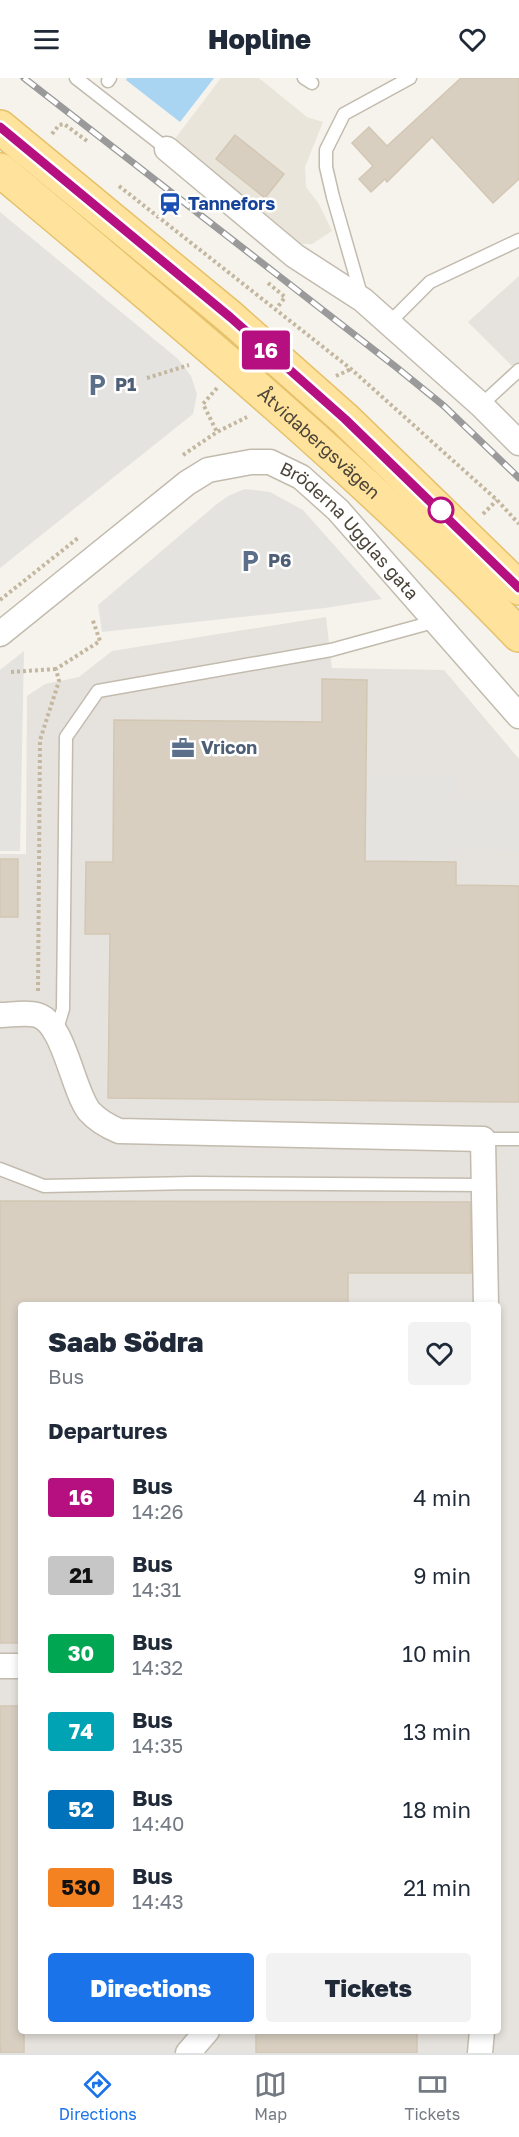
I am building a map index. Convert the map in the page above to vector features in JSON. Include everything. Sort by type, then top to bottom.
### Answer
[{"type":"main road","name":"Åtvidabergsvägen","points":[[0,127],[230,317],[345,419],[519,588]]},
{"type":"main road","name":"Åtvidabergsvägen","points":[[0,170],[290,415],[372,489],[519,635]]},
{"type":"street","points":[[166,149],[295,256],[363,300],[481,405],[519,443]]},
{"type":"street","name":"Bröderna Ugglas gata","points":[[0,634],[187,483],[208,470],[251,462],[270,462],[281,466],[320,492],[519,716]]},
{"type":"street","points":[[0,1015],[37,1015],[46,1019],[56,1032],[79,1095],[89,1110],[103,1124],[119,1131],[483,1138],[486,1302]]},
{"type":"street","points":[[0,1666],[18,1666]]},
{"type":"street","points":[[188,2053],[204,2034]]},
{"type":"street","points":[[480,2053],[482,2034]]},
{"type":"lane","points":[[76,78],[166,149]]},
{"type":"lane","points":[[363,300],[333,197],[326,167],[326,150],[344,114],[410,78]]},
{"type":"lane","points":[[389,323],[430,282],[519,240]]},
{"type":"lane","points":[[481,405],[519,370]]},
{"type":"lane","points":[[56,1032],[63,1009],[66,737],[99,691],[331,650],[436,621]]},
{"type":"lane","points":[[483,1138],[519,1139]]},
{"type":"lane","points":[[0,1170],[44,1186],[193,1183],[484,1185]]},
{"type":"path","points":[[52,134],[64,124],[87,141]]},
{"type":"path","points":[[43,127],[61,141]]},
{"type":"path","points":[[117,185],[277,308],[351,369],[497,500],[519,524]]},
{"type":"path","points":[[268,283],[285,297],[277,308]]},
{"type":"path","points":[[147,378],[193,364]]},
{"type":"path","points":[[217,432],[202,404],[219,385]]},
{"type":"path","points":[[482,516],[497,500]]},
{"type":"path","points":[[11,672],[56,669]]},
{"type":"shaded area","points":[[221,78],[259,78],[307,117],[323,122],[305,167],[306,187],[319,204],[332,231],[312,244],[294,244],[174,140]]},
{"type":"shaded area","name":"P1","points":[[0,212],[178,359],[191,376],[197,394],[193,414],[0,568]]},
{"type":"shaded area","points":[[519,276],[519,373],[468,322]]},
{"type":"shaded area","name":"P6","points":[[245,489],[270,492],[303,510],[382,599],[325,608],[102,632],[98,605],[218,503]]},
{"type":"shaded area","points":[[326,617],[332,668],[444,670],[519,759],[519,2053],[0,2053],[0,854],[26,854],[27,696],[45,684],[79,677],[112,651]]},
{"type":"shaded area","points":[[24,651],[20,851],[0,851],[0,670]]},
{"type":"shaded area","points":[[366,774],[457,775],[457,799],[519,800],[519,851],[456,850],[456,862],[365,861]]},
{"type":"green space","points":[[0,147],[256,359],[357,451],[519,608],[519,616],[253,364],[0,151]]},
{"type":"water","points":[[127,78],[214,78],[180,122],[126,80]]},
{"type":"building","points":[[461,78],[519,78],[519,179],[493,203],[432,137],[387,182],[385,179],[371,192],[359,179],[373,166],[352,143],[369,127],[387,146]]},
{"type":"building","points":[[235,135],[284,174],[265,198],[216,159]]},
{"type":"building","points":[[322,679],[367,680],[365,861],[456,862],[456,885],[519,886],[519,1102],[108,1098],[110,934],[85,934],[86,862],[113,862],[114,720],[322,722]]},
{"type":"building","points":[[0,859],[18,859],[18,917],[0,917]]},
{"type":"building","points":[[0,1201],[470,1202],[471,1273],[348,1273],[348,1302],[18,1302],[18,1643],[0,1643]]},
{"type":"building","points":[[0,1706],[18,1706],[18,2034],[24,2034],[24,2053],[1,2053]]},
{"type":"building","points":[[256,2034],[417,2034],[417,2053],[256,2053]]},
{"type":"railway","points":[[24,78],[396,367],[444,406],[519,478]]},
{"type":"bus line","name":"16","points":[[0,127],[230,317],[345,419],[401,470],[519,588]]},
{"type":"place","name":"Tannefors","points":[[170,204]]},
{"type":"place","name":"P1","points":[[97,385]]},
{"type":"place","name":"P6","points":[[250,561]]},
{"type":"place","name":"Vricon","points":[[183,748]]}]
